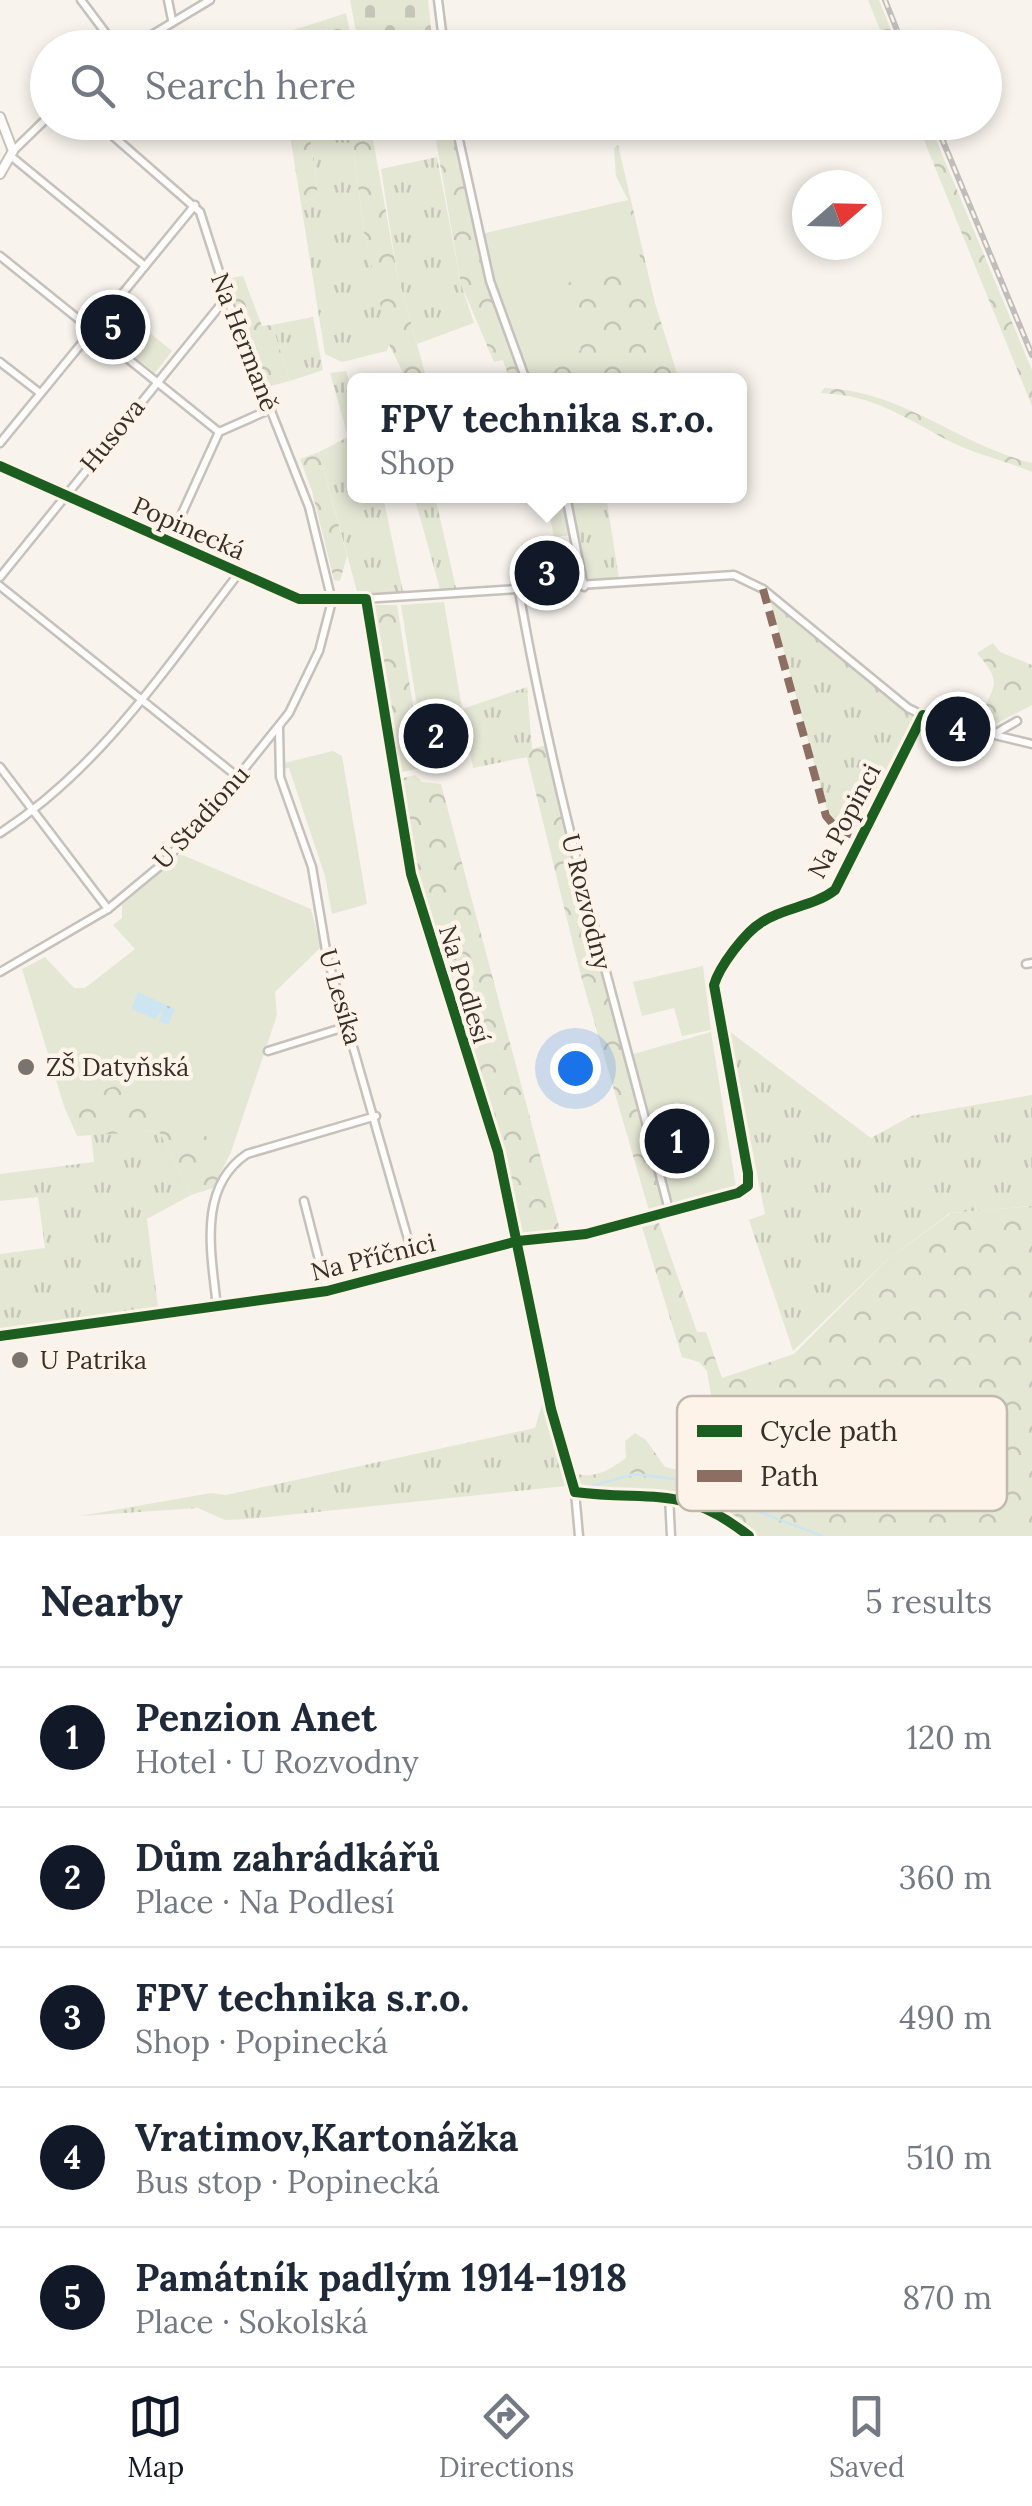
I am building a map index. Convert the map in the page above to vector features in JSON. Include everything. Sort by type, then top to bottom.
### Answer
[{"type":"main road","points":[[0,117],[13,154],[0,174]]},
{"type":"street","points":[[81,0],[104,30]]},
{"type":"street","points":[[168,0],[172,20]]},
{"type":"street","points":[[157,30],[210,0]]},
{"type":"street","points":[[438,0],[442,30]]},
{"type":"street","points":[[30,136],[13,154],[145,266]]},
{"type":"street","points":[[0,443],[195,205],[117,140]]},
{"type":"street","points":[[459,140],[490,281],[523,373]]},
{"type":"street","name":"Na Hermaně","points":[[195,205],[310,507],[332,602]]},
{"type":"street","points":[[0,256],[219,432]]},
{"type":"street","name":"Husova","points":[[0,576],[227,297]]},
{"type":"street","points":[[0,362],[40,394]]},
{"type":"street","points":[[169,542],[219,432],[270,410]]},
{"type":"street","name":"Popinecká","points":[[0,466],[299,599],[332,602],[724,574],[744,578],[923,715],[1032,744]]},
{"type":"street","points":[[567,503],[584,587]]},
{"type":"street","points":[[0,833],[34,811],[94,756],[239,573]]},
{"type":"street","points":[[0,586],[239,778]]},
{"type":"street","name":"U Rozvodny","points":[[519,591],[534,684],[608,985],[670,1210]]},
{"type":"street","name":"Na Podlesí","points":[[366,600],[410,874],[498,1152],[551,1409],[575,1492],[578,1536]]},
{"type":"street","name":"U Stadionu","points":[[0,972],[108,909],[160,866],[239,778],[279,726],[319,651],[332,602]]},
{"type":"street","name":"Na Popinci","points":[[748,1186],[714,985],[717,974],[760,922],[822,900],[835,890],[923,715]]},
{"type":"street","points":[[995,733],[1017,721]]},
{"type":"street","name":"U Lesíka","points":[[279,726],[280,777],[312,867],[327,956],[376,1116],[416,1267]]},
{"type":"street","points":[[0,767],[108,909]]},
{"type":"street","points":[[268,1051],[348,1026]]},
{"type":"street","points":[[217,1308],[208,1216],[234,1163],[246,1154],[376,1116]]},
{"type":"street","name":"Na Příčnici","points":[[0,1336],[327,1291],[518,1242],[586,1234],[748,1186]]},
{"type":"street","points":[[304,1201],[327,1291]]},
{"type":"street","points":[[575,1492],[669,1496],[671,1536]]},
{"type":"green space","points":[[350,0],[428,0],[431,30],[356,30]]},
{"type":"green space","points":[[868,0],[879,0],[891,30],[880,30]]},
{"type":"green space","points":[[346,13],[350,30],[328,30],[325,20]]},
{"type":"green space","points":[[325,20],[328,30],[293,30]]},
{"type":"green space","points":[[291,140],[310,140],[318,195],[301,204]]},
{"type":"green space","points":[[310,140],[352,140],[364,232],[390,342],[387,351],[342,362],[325,354],[301,204],[318,195]]},
{"type":"green space","points":[[352,140],[373,140],[397,273],[425,373],[403,373],[390,347],[364,232]]},
{"type":"green space","points":[[436,140],[455,140],[486,282],[518,365],[566,283],[628,200],[616,176],[614,148],[618,145],[655,303],[677,373],[508,373],[503,360],[494,362],[461,284]]},
{"type":"green space","points":[[924,140],[936,140],[1032,370],[1032,406]]},
{"type":"green space","points":[[437,157],[461,284],[474,323],[417,344],[397,273],[381,169]]},
{"type":"green space","points":[[628,200],[642,266],[566,283],[581,350],[523,363],[492,280],[481,234]]},
{"type":"green space","points":[[243,276],[262,326],[272,325],[290,381],[267,387],[226,279]]},
{"type":"green space","points":[[118,307],[172,351],[155,373],[102,331]]},
{"type":"green space","points":[[313,317],[323,370],[290,381],[272,325]]},
{"type":"green space","points":[[346,371],[347,374],[347,433],[330,373]]},
{"type":"green space","points":[[824,388],[852,391],[904,408],[1005,455],[1032,463],[1032,472],[960,446],[874,403],[821,393]]},
{"type":"green space","points":[[347,438],[347,503],[384,503],[403,592],[358,595],[319,452]]},
{"type":"green space","points":[[319,452],[347,556],[340,581],[334,580],[300,459]]},
{"type":"green space","points":[[416,503],[437,503],[456,588],[440,589]]},
{"type":"green space","points":[[547,503],[567,503],[573,535],[554,537]]},
{"type":"green space","points":[[570,503],[607,503],[619,578],[587,581]]},
{"type":"green space","points":[[770,600],[913,718],[855,829],[839,827],[826,807]]},
{"type":"green space","points":[[444,602],[462,709],[424,711],[416,700],[401,605]]},
{"type":"green space","points":[[371,605],[397,605],[414,712],[387,715]]},
{"type":"green space","points":[[993,643],[1000,652],[1032,665],[1032,705],[997,723],[981,717],[994,685],[991,672],[977,653]]},
{"type":"green space","points":[[527,687],[532,749],[527,757],[473,768],[462,709]]},
{"type":"green space","points":[[418,711],[426,721],[432,766],[397,773],[387,715]]},
{"type":"green space","points":[[547,745],[665,1206],[650,1214],[581,976],[527,757],[532,749]]},
{"type":"green space","points":[[333,751],[342,756],[367,904],[332,914],[325,876],[289,768],[281,769],[280,764]]},
{"type":"green space","points":[[415,775],[422,782],[441,784],[561,1234],[521,1238],[415,877],[398,779]]},
{"type":"green space","points":[[180,854],[311,909],[321,947],[275,992],[277,1015],[231,1152],[122,1083],[64,1106],[22,969],[45,957],[74,988],[85,988],[135,949],[113,925],[122,918],[122,905]]},
{"type":"green space","points":[[703,966],[711,1030],[682,1036],[674,1008],[642,1016],[633,982]]},
{"type":"green space","points":[[729,1031],[871,1138],[911,1116],[1032,1095],[1032,1206],[950,1213],[887,1260],[793,1351],[749,1220],[765,1214]]},
{"type":"green space","points":[[711,1032],[736,1187],[676,1203],[670,1199],[630,1055]]},
{"type":"green space","points":[[122,1082],[231,1152],[213,1188],[191,1195],[159,1131],[77,1136],[64,1106]]},
{"type":"green space","points":[[159,1131],[191,1195],[147,1219],[158,1307],[0,1332],[0,1254],[45,1248],[38,1197],[0,1201],[0,1174],[94,1162],[91,1134]]},
{"type":"green space","points":[[1032,1206],[1032,1536],[755,1536],[718,1511],[1007,1511],[1007,1396],[711,1396],[707,1371],[699,1362],[682,1357],[642,1227],[659,1223],[697,1332],[706,1332],[722,1378],[794,1354],[887,1260],[951,1213]]},
{"type":"green space","points":[[543,1401],[566,1486],[249,1519],[225,1520],[198,1508],[80,1516],[211,1493],[226,1495],[535,1428]]},
{"type":"green space","points":[[635,1433],[646,1440],[665,1467],[677,1470],[677,1496],[577,1487],[575,1473],[596,1474],[626,1458],[625,1441]]},
{"type":"water","points":[[138,992],[175,1009],[168,1025],[159,1021],[164,1009],[155,1019],[131,1009]]},
{"type":"waterway","points":[[561,1464],[570,1492]]},
{"type":"waterway","points":[[582,1489],[634,1474],[677,1480]]},
{"type":"waterway","points":[[757,1511],[822,1536]]},
{"type":"railway","points":[[885,0],[897,30]]},
{"type":"railway","points":[[942,140],[1032,355]]},
{"type":"marked path","points":[[763,589],[826,816],[837,829],[861,838]]},
{"type":"cycle path","points":[[0,466],[299,599],[366,599],[411,874],[498,1152],[551,1409],[575,1492],[677,1500]]},
{"type":"cycle path","points":[[0,1336],[327,1291],[518,1241],[586,1234],[738,1193],[748,1186],[748,1173],[714,985],[734,951],[755,927],[835,890],[923,715]]},
{"type":"cycle path","points":[[710,1511],[749,1536]]},
{"type":"place","name":"Památník padlým 1914-1918","points":[[113,327]]},
{"type":"place","name":"FPV technika s.r.o.","points":[[547,573]]},
{"type":"place","name":"Vratimov,Kartonážka","points":[[958,729]]},
{"type":"place","name":"Dům zahrádkářů","points":[[436,736]]},
{"type":"place","name":"ZŠ Datyňská","points":[[26,1067]]},
{"type":"place","name":"Penzion Anet","points":[[677,1141]]},
{"type":"place","name":"U Patrika","points":[[20,1360]]}]
